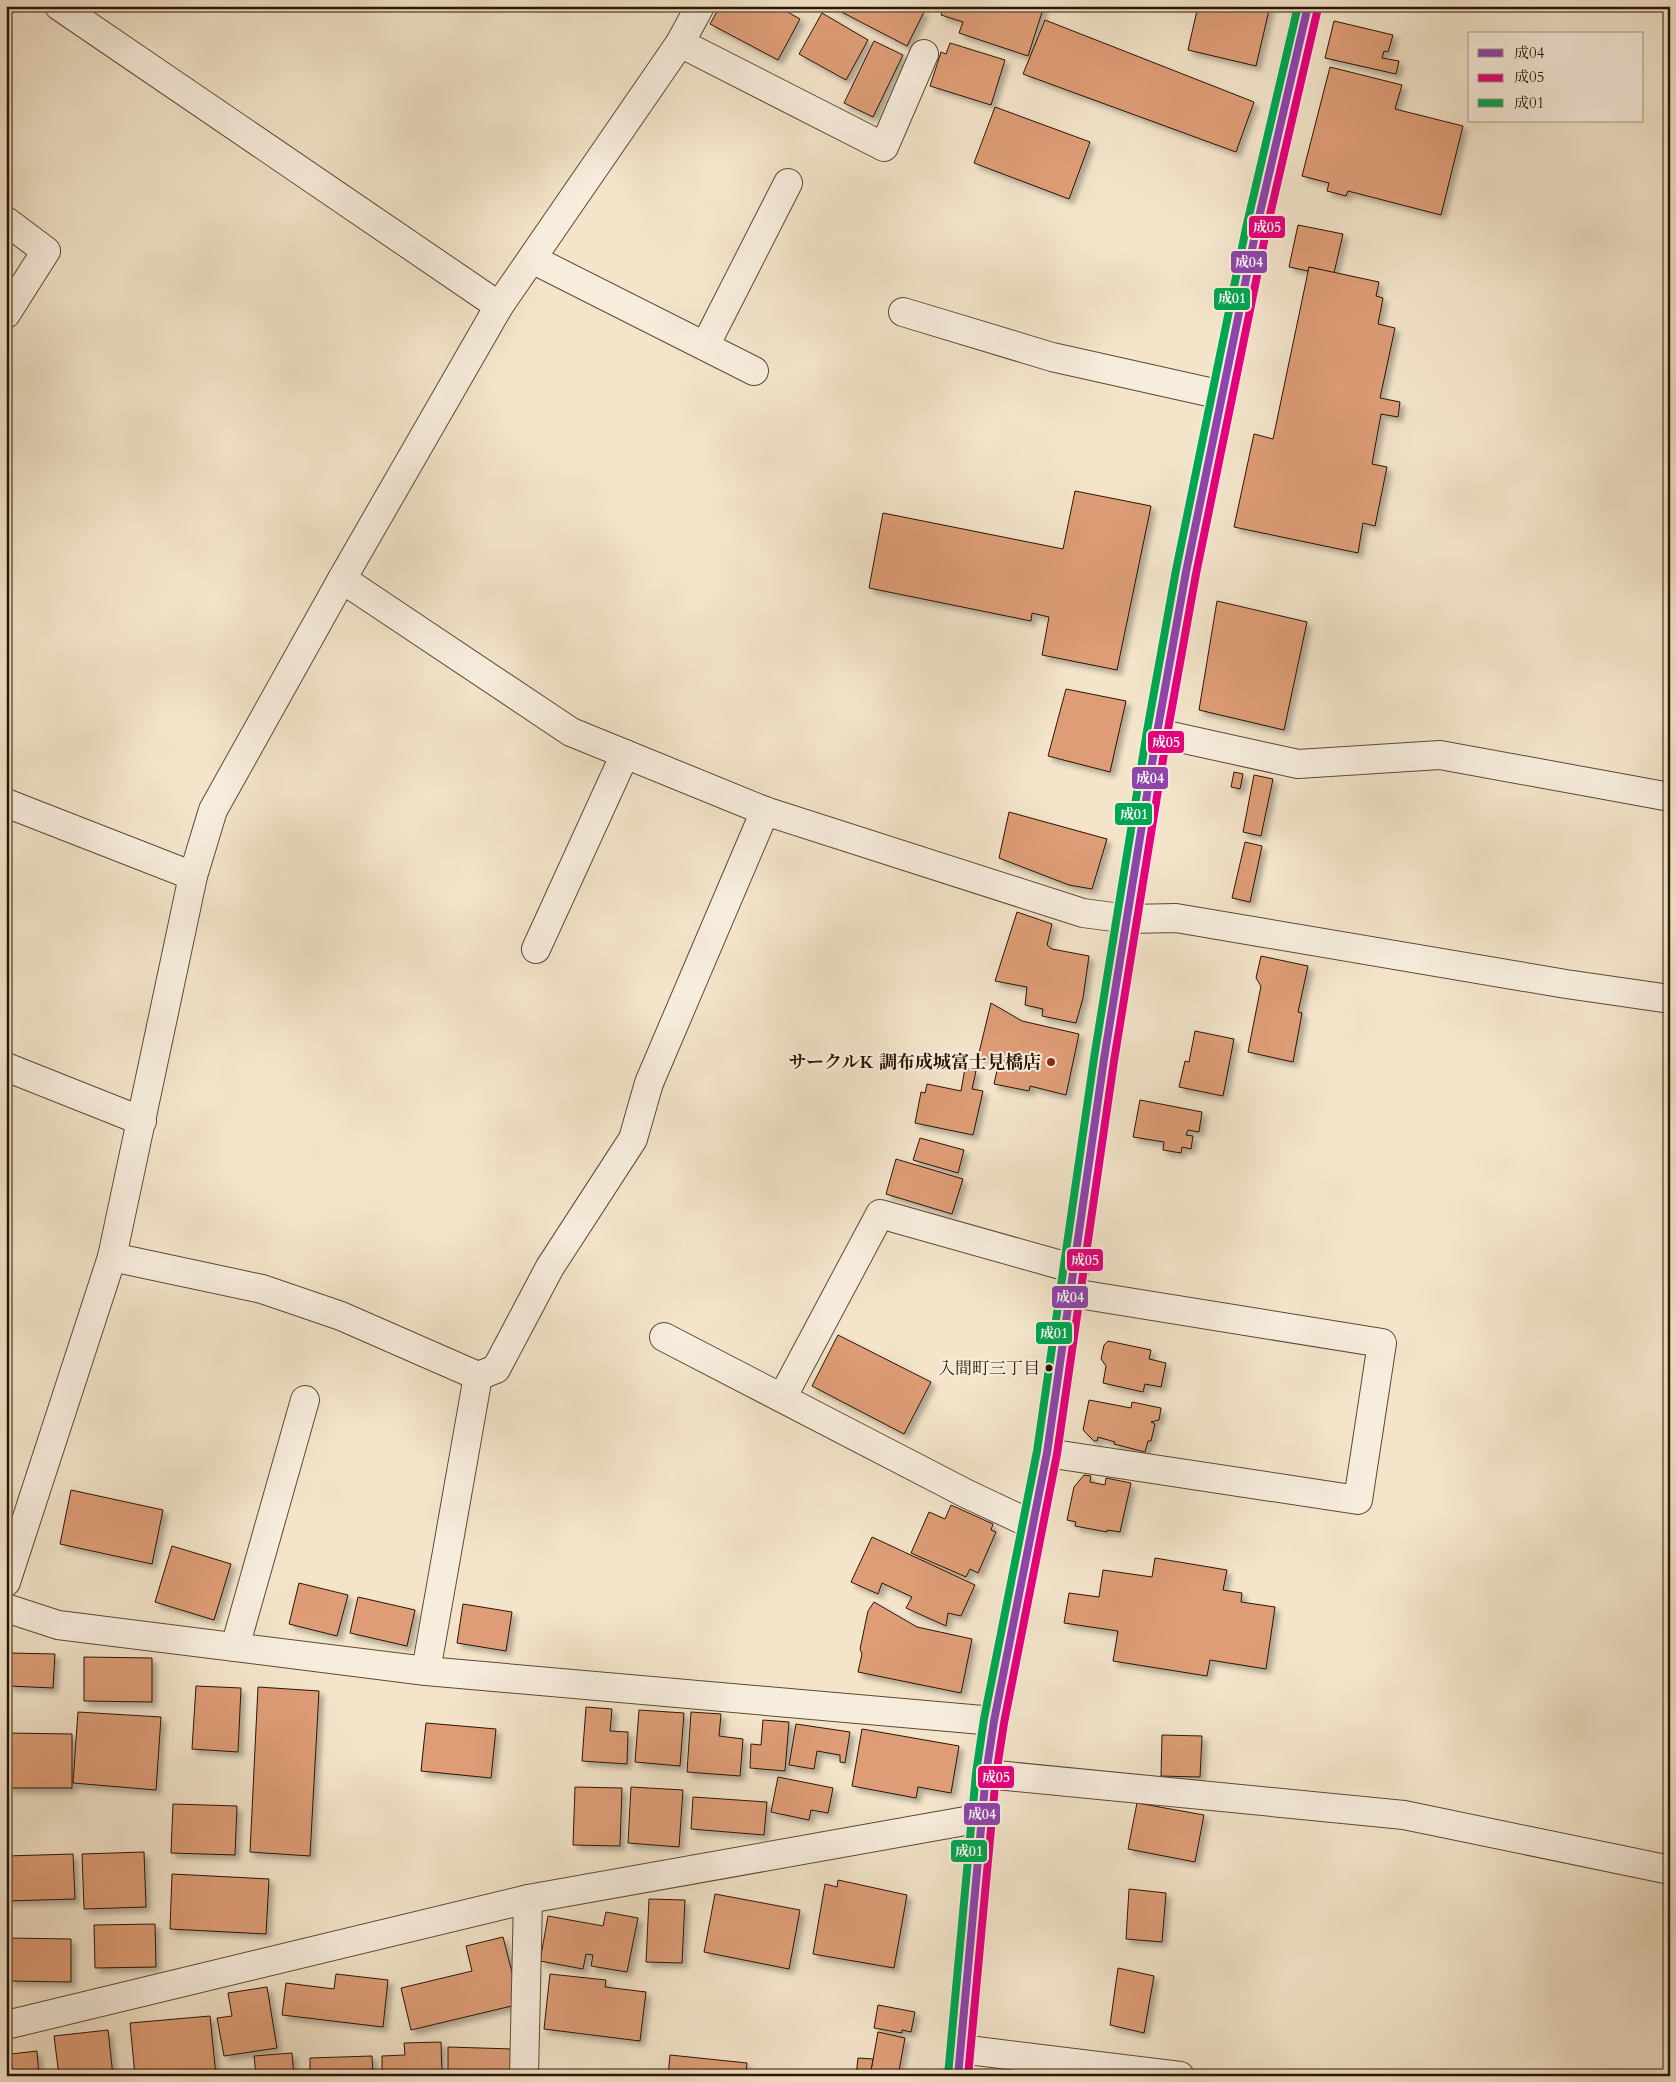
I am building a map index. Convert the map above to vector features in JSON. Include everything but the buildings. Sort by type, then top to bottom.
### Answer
[{"type":"street","points":[[59,6],[499,306]]},
{"type":"street","points":[[6,1582],[112,1257],[193,876],[213,810],[342,579],[499,306],[680,43],[700,6]]},
{"type":"street","points":[[958,2076],[986,1774],[994,1721],[1047,1453],[1104,1059],[1157,733],[1256,230],[1308,6]]},
{"type":"street","points":[[680,43],[884,147],[924,54]]},
{"type":"street","points":[[705,346],[788,183]]},
{"type":"street","points":[[6,221],[46,252],[6,314]]},
{"type":"street","points":[[532,259],[754,371]]},
{"type":"street","points":[[903,312],[1052,357],[1222,396]]},
{"type":"street","points":[[342,579],[571,732],[765,811],[1083,913],[1128,919],[1176,918],[1566,984],[1670,999]]},
{"type":"street","points":[[1157,733],[1298,764],[1440,755],[1670,797]]},
{"type":"street","points":[[536,949],[625,754]]},
{"type":"street","points":[[6,803],[193,876]]},
{"type":"street","points":[[112,1257],[262,1289],[341,1316],[478,1376],[496,1369],[550,1267],[633,1140],[649,1083],[765,811]]},
{"type":"street","points":[[6,1067],[142,1121]]},
{"type":"street","points":[[782,1398],[880,1214],[1073,1281],[1382,1343],[1358,1500],[1047,1453]]},
{"type":"street","points":[[664,1337],[967,1494],[1034,1524]]},
{"type":"street","points":[[426,1671],[478,1376]]},
{"type":"street","points":[[235,1647],[305,1400]]},
{"type":"street","points":[[6,1608],[58,1625],[426,1671],[994,1721]]},
{"type":"street","points":[[986,1774],[1404,1815],[1670,1870]]},
{"type":"street","points":[[6,2025],[528,1899],[982,1818]]},
{"type":"street","points":[[524,2076],[528,1899]]},
{"type":"street","points":[[960,2049],[1180,2076]]},
{"type":"transit line","name":"成01","points":[[948,2075],[976,1773],[984,1719],[1037,1451],[1094,1058],[1147,731],[1176,570],[1246,228],[1298,6]]},
{"type":"transit line","name":"成04","points":[[958,2076],[986,1774],[994,1721],[1047,1453],[1104,1059],[1157,733],[1186,572],[1256,230],[1308,6]]},
{"type":"transit line","name":"成05","points":[[968,2076],[996,1775],[1004,1723],[1057,1454],[1114,1061],[1167,735],[1196,574],[1266,232],[1318,8]]},
{"type":"place","name":"サークルK 調布成城富士見橋店","points":[[1051,1062]]},
{"type":"place","name":"入間町三丁目","points":[[1049,1368]]}]
